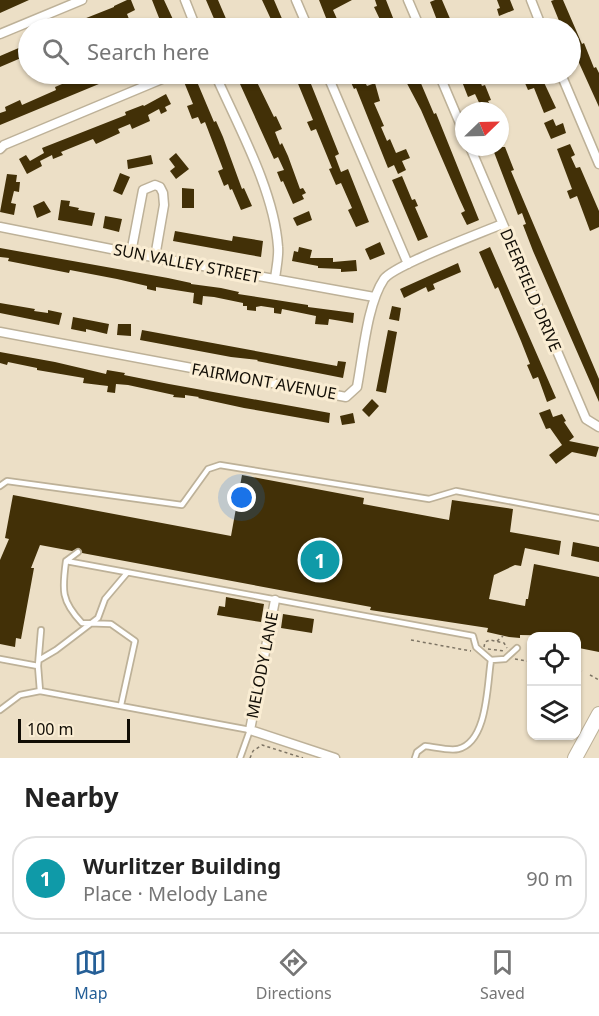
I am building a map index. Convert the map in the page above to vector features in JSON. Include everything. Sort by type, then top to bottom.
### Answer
[{"type":"main road","points":[[575,758],[599,714]]},
{"type":"street","points":[[39,18],[82,0]]},
{"type":"street","points":[[184,0],[192,18]]},
{"type":"street","points":[[296,0],[304,18]]},
{"type":"street","points":[[408,0],[416,18]]},
{"type":"street","points":[[531,0],[538,18]]},
{"type":"street","points":[[0,34],[18,27]]},
{"type":"street","points":[[0,149],[4,145],[150,84]]},
{"type":"street","points":[[219,84],[273,213],[278,249],[274,279]]},
{"type":"street","points":[[331,84],[408,264]]},
{"type":"street","points":[[443,84],[455,112]]},
{"type":"street","points":[[565,84],[599,164]]},
{"type":"street","name":"DEERFIELD DRIVE","points":[[474,156],[586,419],[599,427]]},
{"type":"street","points":[[131,253],[143,190],[155,185],[160,187],[164,199],[155,257]]},
{"type":"street","name":"FAIRMONT AVENUE","points":[[0,333],[346,397],[357,387],[374,297],[386,276],[408,264],[502,224]]},
{"type":"street","name":"SUN VALLEY STREET","points":[[0,227],[374,297]]},
{"type":"street","name":"MELODY LANE","points":[[250,730],[274,600]]},
{"type":"street","points":[[250,730],[335,758]]},
{"type":"lane","points":[[0,486],[7,481],[182,505],[208,470],[220,465],[429,499],[456,491],[599,518]]},
{"type":"lane","points":[[78,552],[66,561],[63,593],[71,611],[82,623],[111,624],[135,641],[121,705]]},
{"type":"lane","points":[[66,561],[473,636],[478,649],[491,660],[505,659],[517,648]]},
{"type":"lane","points":[[39,660],[98,618],[105,599],[127,573]]},
{"type":"lane","points":[[40,691],[38,666],[41,630]]},
{"type":"lane","points":[[0,659],[38,666]]},
{"type":"lane","points":[[415,758],[417,752],[425,746],[458,749],[472,741],[481,728],[491,660]]},
{"type":"lane","points":[[0,710],[20,695],[40,691],[250,730],[240,758]]},
{"type":"path","points":[[497,642],[503,636]]},
{"type":"path","points":[[411,639],[472,651],[485,646],[487,641],[497,642],[506,644],[507,649],[503,652],[487,649],[485,646]]},
{"type":"path","points":[[511,655],[516,659],[527,661]]},
{"type":"path","points":[[590,675],[599,680]]},
{"type":"path","points":[[250,758],[253,751],[262,745],[269,745],[303,758]]},
{"type":"building","points":[[0,0],[29,0],[0,13]]},
{"type":"building","points":[[131,0],[135,10],[127,14],[129,18],[86,18],[114,7]]},
{"type":"building","points":[[152,0],[164,0],[172,18],[159,18]]},
{"type":"building","points":[[206,0],[218,0],[226,18],[214,18]]},
{"type":"building","points":[[262,0],[274,0],[282,18],[270,18]]},
{"type":"building","points":[[319,0],[352,0],[333,10],[337,18],[326,18]]},
{"type":"building","points":[[375,0],[386,0],[393,18],[379,18],[374,7],[377,6]]},
{"type":"building","points":[[442,0],[450,18],[436,18],[430,2]]},
{"type":"building","points":[[497,0],[510,0],[514,10],[499,16],[497,9],[500,8]]},
{"type":"building","points":[[563,0],[571,18],[558,18],[551,1]]},
{"type":"building","points":[[581,42],[584,43],[594,68],[596,67],[599,73],[599,107],[581,67]]},
{"type":"building","points":[[18,48],[18,59],[0,67],[0,56]]},
{"type":"building","points":[[62,84],[99,84],[0,125],[0,113],[6,111],[5,107],[20,100],[22,105],[56,90],[55,87]]},
{"type":"building","points":[[185,84],[198,84],[223,137],[242,189],[244,188],[252,206],[241,210],[232,189],[230,190],[228,184],[224,186],[218,171],[223,169],[205,122],[201,124],[198,117],[192,119],[187,106],[193,104]]},
{"type":"building","points":[[240,84],[258,84],[274,117],[276,116],[282,129],[275,132],[288,156],[300,189],[303,188],[306,193],[302,195],[304,199],[293,204],[277,172],[284,170],[278,157],[274,159]]},
{"type":"building","points":[[298,84],[311,84],[339,154],[335,156],[341,172],[348,169],[369,222],[356,227],[348,210],[352,208],[341,183],[336,185],[329,169],[332,168],[316,129],[311,131],[307,122],[313,120]]},
{"type":"building","points":[[352,84],[366,84],[367,86],[375,84],[380,101],[374,103],[384,126],[381,127],[396,153],[406,149],[410,158],[402,161],[406,170],[398,174],[394,165],[388,168],[356,88],[354,89]]},
{"type":"building","points":[[407,84],[421,84],[434,114],[436,113],[479,220],[467,225],[461,213],[465,211]]},
{"type":"building","points":[[463,84],[485,85],[491,100],[479,102],[475,94],[468,97]]},
{"type":"building","points":[[525,84],[545,84],[556,108],[544,113],[534,88],[528,90]]},
{"type":"building","points":[[166,94],[171,104],[165,107],[167,111],[161,114],[159,109],[148,115],[150,121],[132,129],[130,124],[118,129],[120,133],[96,144],[93,139],[61,152],[63,155],[53,159],[52,155],[40,161],[42,166],[27,174],[19,159],[26,155],[30,161],[44,153],[42,148],[126,115],[125,112],[144,106]]},
{"type":"building","points":[[553,119],[556,126],[563,123],[566,133],[551,139],[544,123]]},
{"type":"building","points":[[570,144],[575,155],[571,157],[576,168],[580,167],[599,211],[599,227],[590,231],[577,196],[570,199],[567,191],[572,189],[557,149]]},
{"type":"building","points":[[176,153],[189,169],[176,179],[170,171],[175,167],[169,159]]},
{"type":"building","points":[[151,155],[153,164],[128,169],[127,160]]},
{"type":"building","points":[[495,156],[509,156],[514,170],[511,171],[599,379],[599,402],[533,251],[523,225],[526,224],[522,213],[518,215]]},
{"type":"building","points":[[120,173],[130,177],[122,195],[113,191]]},
{"type":"building","points":[[7,174],[17,175],[16,182],[20,182],[19,192],[14,191],[11,203],[16,204],[14,215],[0,212]]},
{"type":"building","points":[[402,176],[412,200],[415,199],[418,206],[415,207],[428,237],[418,241],[392,180]]},
{"type":"building","points":[[182,188],[194,189],[194,208],[182,208]]},
{"type":"building","points":[[61,200],[70,201],[69,206],[79,208],[78,210],[95,213],[92,226],[58,220]]},
{"type":"building","points":[[44,201],[51,212],[37,218],[33,206]]},
{"type":"building","points":[[309,211],[312,220],[297,226],[293,218]]},
{"type":"building","points":[[105,216],[122,219],[119,232],[103,228]]},
{"type":"building","points":[[175,231],[232,241],[233,236],[263,241],[261,257],[173,241]]},
{"type":"building","points":[[380,242],[385,254],[370,260],[365,249]]},
{"type":"building","points":[[299,247],[312,250],[310,258],[333,258],[333,262],[356,260],[357,271],[341,272],[341,269],[318,268],[318,266],[292,261],[294,251],[298,252]]},
{"type":"building","points":[[490,247],[556,398],[547,402],[538,377],[533,379],[521,341],[498,287],[495,289],[479,252]]},
{"type":"building","points":[[0,248],[221,288],[239,292],[238,294],[308,305],[308,307],[354,313],[353,323],[329,319],[328,325],[315,324],[316,316],[282,309],[281,314],[274,313],[274,308],[261,306],[256,307],[256,311],[247,310],[247,306],[243,306],[243,303],[214,297],[203,296],[202,305],[193,303],[194,293],[156,287],[156,291],[147,289],[147,286],[117,279],[70,270],[69,273],[8,261],[9,258],[0,257]]},
{"type":"building","points":[[458,263],[461,272],[433,284],[435,289],[428,292],[426,287],[404,298],[400,289]]},
{"type":"building","points":[[0,303],[35,309],[34,311],[48,313],[48,310],[62,313],[59,325],[0,313]]},
{"type":"building","points":[[392,306],[401,308],[399,321],[389,319]]},
{"type":"building","points":[[73,317],[109,324],[107,334],[86,329],[86,332],[71,329]]},
{"type":"building","points":[[118,324],[131,324],[131,336],[117,335]]},
{"type":"building","points":[[142,330],[337,366],[338,361],[346,362],[343,378],[258,360],[140,340]]},
{"type":"building","points":[[388,330],[397,332],[386,393],[376,391]]},
{"type":"building","points":[[0,352],[106,374],[107,370],[125,373],[124,375],[169,384],[330,413],[329,423],[244,408],[199,397],[185,395],[185,398],[173,397],[174,395],[128,385],[116,384],[115,393],[107,392],[108,386],[83,383],[84,378],[37,370],[37,368],[8,362],[7,365],[0,363]]},
{"type":"building","points":[[372,399],[379,406],[369,417],[362,410]]},
{"type":"building","points":[[550,409],[553,417],[562,414],[566,421],[564,422],[574,437],[569,441],[599,447],[596,457],[572,452],[556,464],[549,455],[562,445],[550,428],[546,429],[539,413]]},
{"type":"building","points":[[353,413],[355,423],[342,425],[340,416]]},
{"type":"building","points":[[242,475],[364,498],[363,504],[449,520],[452,500],[513,509],[510,532],[561,541],[559,555],[525,548],[521,566],[515,565],[494,575],[489,599],[525,606],[534,564],[599,577],[599,652],[581,648],[581,632],[527,632],[527,635],[520,635],[520,638],[509,637],[487,632],[488,628],[370,610],[371,607],[82,553],[79,548],[72,551],[40,545],[31,568],[34,568],[21,639],[16,638],[15,647],[0,644],[0,560],[9,539],[5,538],[13,495],[231,536]]},
{"type":"building","points":[[573,542],[599,547],[599,562],[571,556]]},
{"type":"building","points":[[226,597],[264,604],[261,622],[217,615],[219,606],[225,607]]},
{"type":"building","points":[[283,614],[314,619],[312,633],[281,628]]},
{"type":"place","name":"Wurlitzer Building","points":[[320,560]]}]
